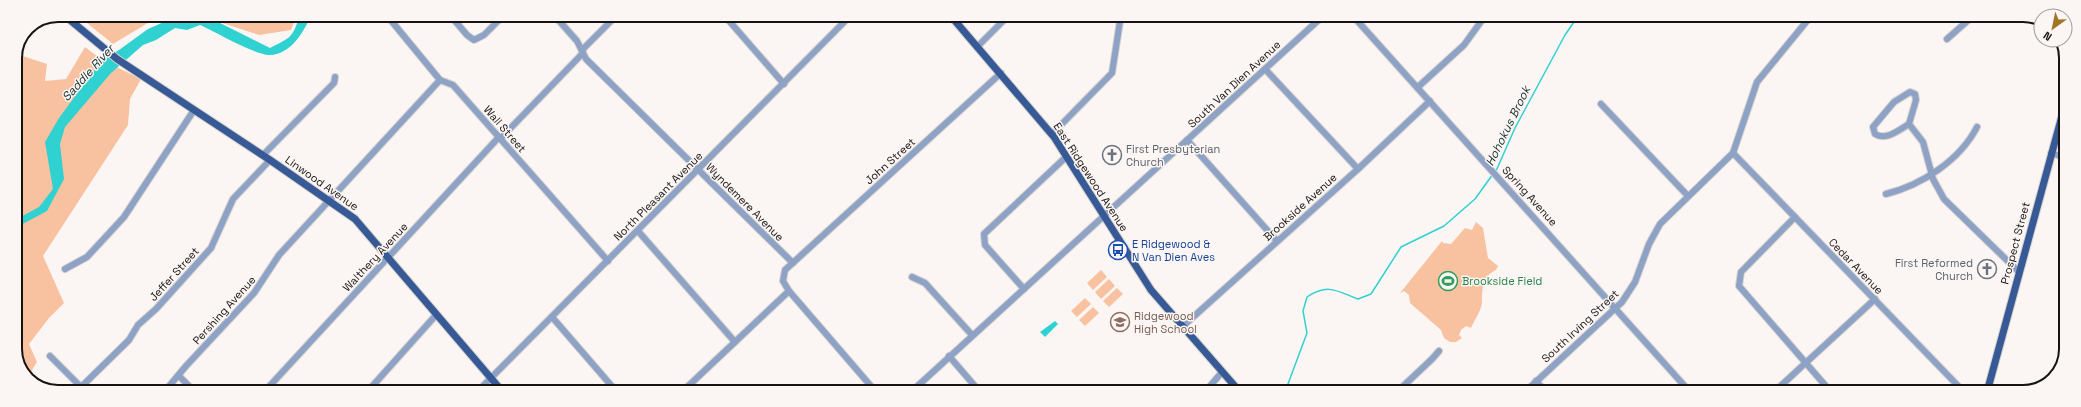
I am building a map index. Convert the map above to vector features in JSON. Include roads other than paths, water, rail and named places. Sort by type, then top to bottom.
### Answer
[{"type":"main road","name":"Linwood Avenue","points":[[72,22],[125,65],[263,155],[355,219],[496,385]]},
{"type":"main road","name":"East Ridgewood Avenue","points":[[956,22],[1052,134],[1151,290],[1234,385]]},
{"type":"main road","name":"Prospect Street","points":[[1990,385],[2018,272],[2059,125]]},
{"type":"street","name":"Wall Street","points":[[392,22],[440,80],[453,85],[608,261]]},
{"type":"street","points":[[456,22],[467,35],[474,40],[480,38],[497,22]]},
{"type":"street","name":"Wyndemere Avenue","points":[[560,22],[577,41],[586,59],[793,263]]},
{"type":"street","name":"Walthery Avenue","points":[[271,385],[500,138],[610,22]]},
{"type":"street","points":[[730,22],[784,84]]},
{"type":"street","name":"North Pleasant Avenue","points":[[484,385],[844,22]]},
{"type":"street","points":[[978,47],[1003,22]]},
{"type":"street","points":[[1052,134],[1112,73],[1121,22]]},
{"type":"street","name":"South Van Dien Avenue","points":[[918,385],[1317,22]]},
{"type":"street","name":"Spring Avenue","points":[[1358,22],[1500,178],[1684,385]]},
{"type":"street","points":[[1418,87],[1464,45],[1481,22]]},
{"type":"street","name":"South Irving Street","points":[[1532,385],[1616,309],[1635,282],[1649,244],[1660,224],[1733,153],[1757,82],[1805,22]]},
{"type":"street","points":[[1947,38],[1966,22]]},
{"type":"street","points":[[1265,69],[1358,169]]},
{"type":"street","name":"John Street","points":[[793,263],[1001,73]]},
{"type":"street","points":[[263,155],[334,83],[335,76]]},
{"type":"street","name":"Pershing Avenue","points":[[171,385],[186,366],[254,293],[278,255],[440,80]]},
{"type":"street","points":[[1910,92],[1915,94],[1916,100],[1908,124],[1888,135],[1878,136],[1873,131],[1873,127],[1894,102],[1910,92]]},
{"type":"street","name":"Brookside Avenue","points":[[1182,326],[1358,169],[1430,101]]},
{"type":"street","points":[[1601,104],[1688,196]]},
{"type":"street","points":[[65,269],[87,257],[124,217],[194,110]]},
{"type":"street","points":[[1908,124],[1923,142],[1932,175],[1944,199],[2018,272]]},
{"type":"street","points":[[1886,194],[1904,189],[1932,175],[1962,148],[1977,127]]},
{"type":"street","points":[[1187,140],[1278,241]]},
{"type":"street","name":"Cedar Avenue","points":[[1733,153],[1957,385]]},
{"type":"street","points":[[2051,153],[2059,156]]},
{"type":"street","points":[[1024,289],[985,246],[984,234],[1066,157]]},
{"type":"street","name":"Jeffer Street","points":[[83,385],[129,340],[138,325],[156,309],[210,248],[233,199],[270,160]]},
{"type":"street","points":[[1795,217],[1744,268],[1738,281],[1741,290],[1824,385]]},
{"type":"street","points":[[638,231],[735,342]]},
{"type":"street","points":[[793,263],[787,267],[783,276],[784,286],[870,385]]},
{"type":"street","points":[[912,277],[925,283],[972,335]]},
{"type":"street","points":[[690,385],[789,291]]},
{"type":"street","points":[[1782,385],[1875,299]]},
{"type":"street","points":[[373,385],[436,315]]},
{"type":"street","points":[[552,317],[611,385]]},
{"type":"street","points":[[1404,385],[1439,351]]},
{"type":"street","points":[[50,356],[75,385]]},
{"type":"street","points":[[949,356],[974,385]]},
{"type":"street","points":[[1211,385],[1222,372]]},
{"type":"street","points":[[179,376],[188,385]]},
{"type":"street","points":[[1536,381],[1540,385]]},
{"type":"water","points":[[164,22],[218,22],[270,48],[287,39],[295,29],[298,22],[308,22],[295,42],[283,52],[268,55],[253,51],[200,25],[187,30],[175,28],[156,40],[143,45],[111,73],[65,127],[60,144],[64,179],[47,211],[22,224],[22,216],[39,207],[53,189],[45,142],[59,118],[102,60],[119,50],[148,29]]},
{"type":"water","points":[[1055,321],[1058,324],[1045,337],[1040,332]]},
{"type":"waterway","name":"Hohokus Brook","points":[[1496,171],[1515,128],[1565,35],[1574,22]]},
{"type":"waterway","name":"Hohokus Brook","points":[[1288,385],[1307,333],[1303,311],[1307,297],[1321,290],[1327,289],[1338,291],[1358,299],[1371,294],[1401,247],[1444,226],[1475,199],[1493,174]]},
{"type":"place","name":"First Presbyterian Church","points":[[1112,155]]},
{"type":"place","name":"E Ridgewood & N Van Dien Aves","points":[[1118,250]]},
{"type":"place","name":"First Reformed Church","points":[[1987,269]]},
{"type":"place","name":"Brookside Field","points":[[1448,281]]},
{"type":"place","name":"Ridgewood High School","points":[[1120,322]]},
{"type":"water label","name":"Saddle River","points":[[88,73]]}]
